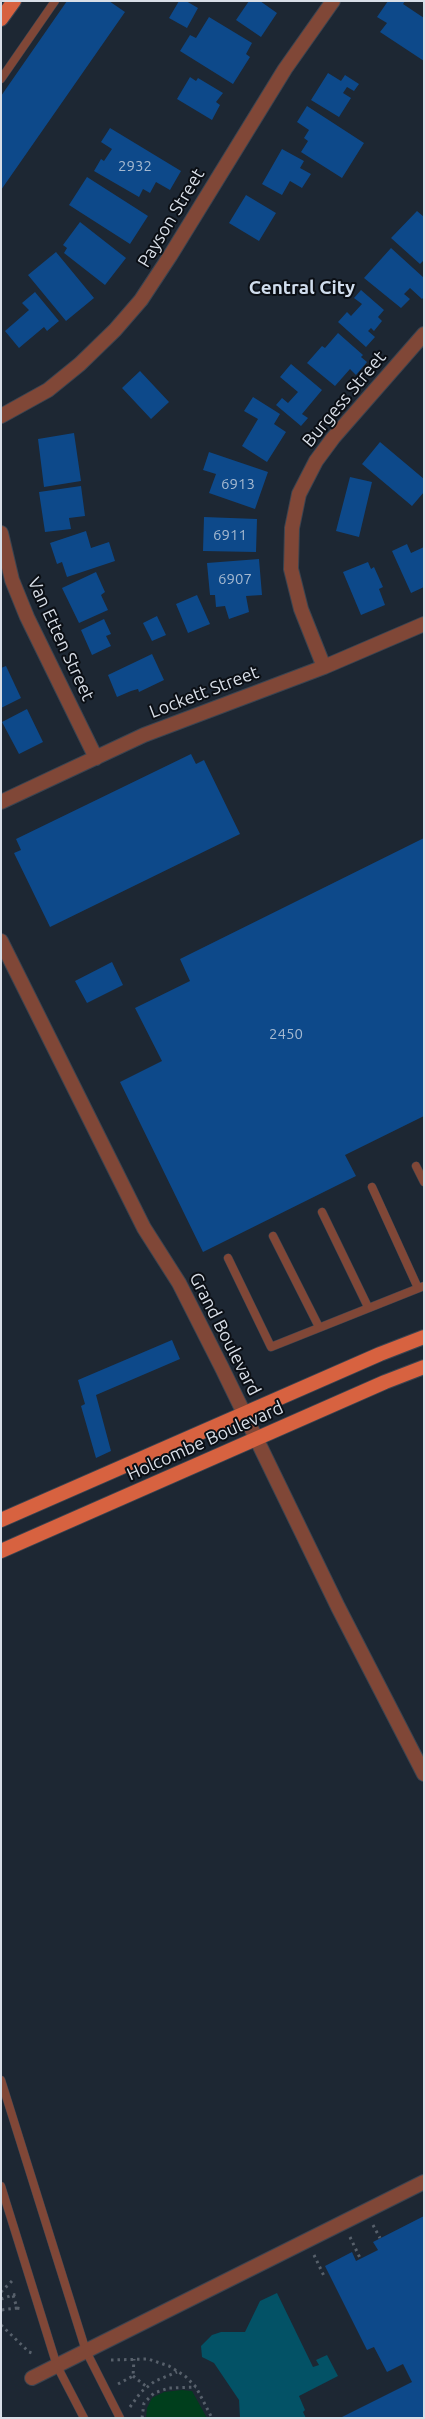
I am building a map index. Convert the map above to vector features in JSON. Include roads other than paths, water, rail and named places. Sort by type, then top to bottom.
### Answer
[{"type":"main road","points":[[1,19],[14,1]]},
{"type":"main road","name":"Holcombe Boulevard","points":[[1,1520],[380,1354],[424,1337]]},
{"type":"main road","name":"Holcombe Boulevard","points":[[1,1551],[424,1367]]},
{"type":"street","name":"Payson Street","points":[[1,416],[48,390],[80,364],[115,330],[141,300],[170,256],[279,77],[332,1]]},
{"type":"street","name":"Burgess Street","points":[[324,667],[301,609],[291,569],[292,528],[299,494],[316,461],[333,438],[424,334]]},
{"type":"street","name":"Van Etten Street","points":[[1,532],[12,580],[27,617],[96,758]]},
{"type":"street","name":"Lockett Street","points":[[1,802],[144,736],[324,667],[424,624]]},
{"type":"street","name":"Grand Boulevard","points":[[1,941],[144,1228],[179,1283],[255,1439],[424,1774]]},
{"type":"street","points":[[32,2378],[424,2183]]},
{"type":"lane","points":[[1,79],[55,1]]},
{"type":"lane","points":[[416,1166],[424,1182]]},
{"type":"lane","points":[[228,1258],[271,1347],[421,1287],[372,1188]]},
{"type":"lane","points":[[322,1212],[368,1307]]},
{"type":"lane","points":[[273,1236],[319,1327]]},
{"type":"lane","points":[[1,2080],[86,2351],[120,2418]]},
{"type":"lane","points":[[1,2186],[57,2366],[84,2418]]},
{"type":"water","points":[[277,2293],[313,2367],[319,2365],[316,2360],[327,2355],[338,2376],[299,2396],[306,2418],[240,2418],[239,2400],[214,2363],[202,2357],[201,2346],[212,2335],[221,2332],[245,2332],[260,2301]]},
{"type":"district","name":"Central City","points":[[302,288]]}]
